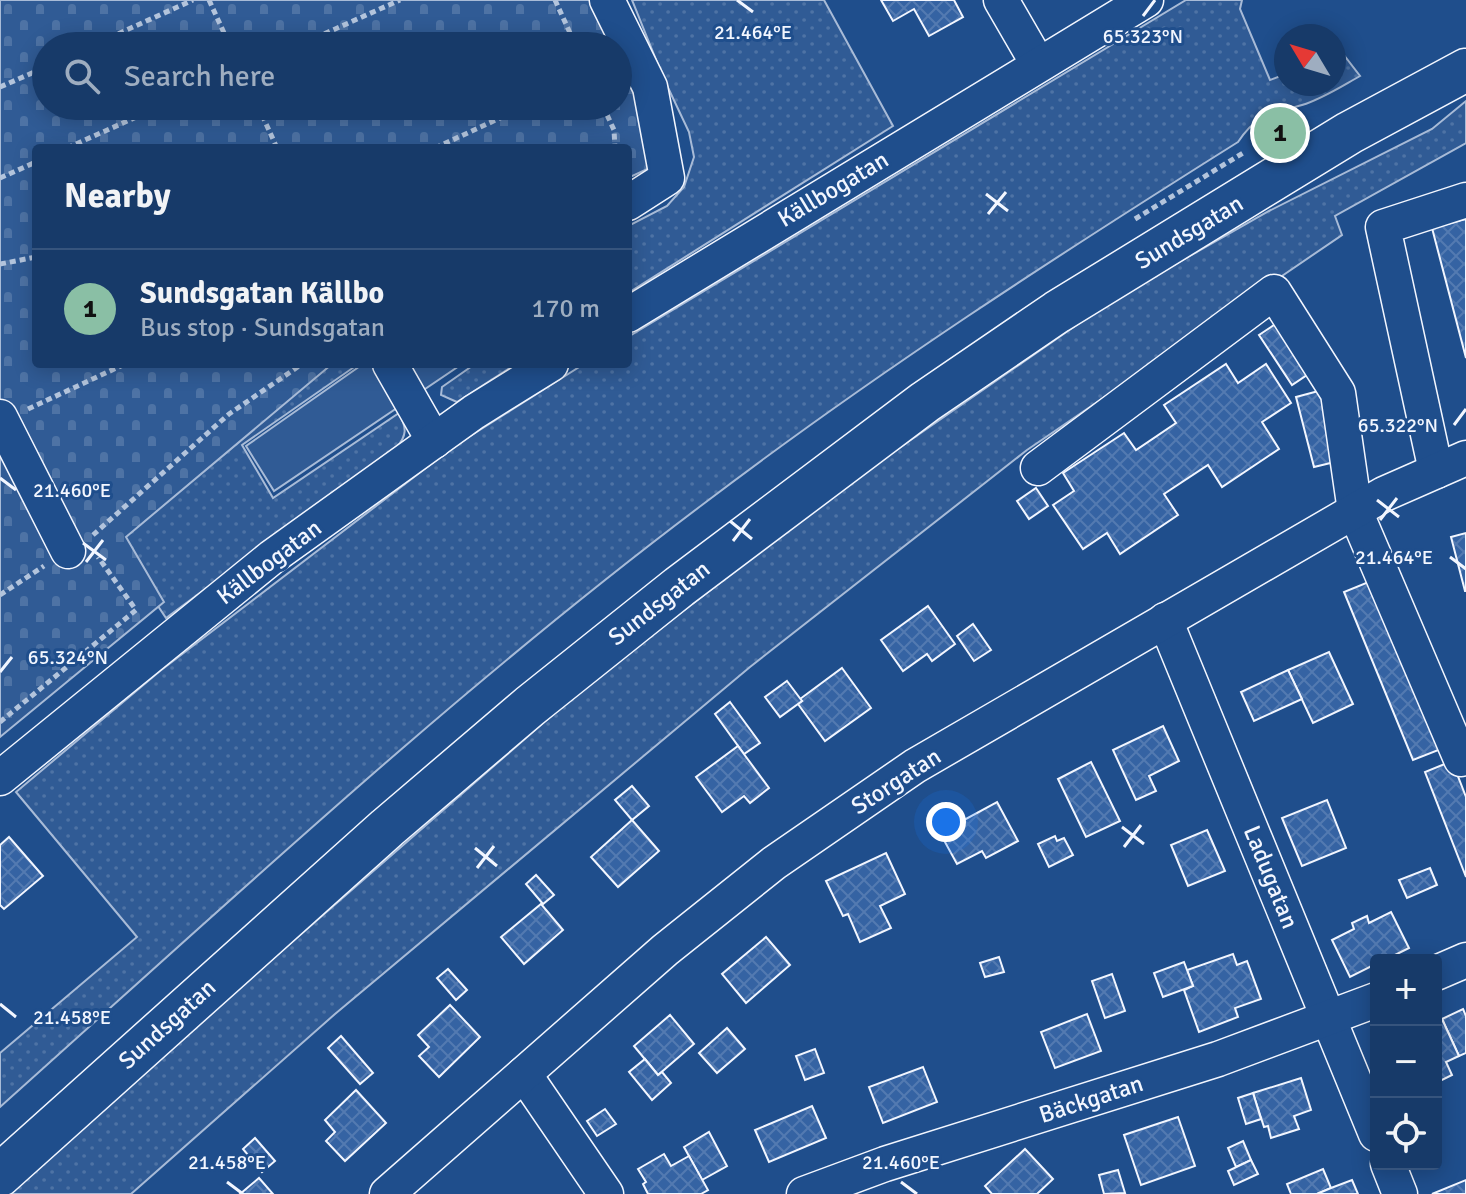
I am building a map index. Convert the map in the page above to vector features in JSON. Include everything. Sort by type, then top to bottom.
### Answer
[{"type":"main road","name":"Sundsgatan","points":[[0,1175],[387,828],[530,706],[679,587],[925,402],[1057,312],[1349,133],[1466,70]]},
{"type":"street","points":[[607,0],[623,32]]},
{"type":"street","points":[[1001,0],[1038,64]]},
{"type":"street","name":"Källbogatan","points":[[632,313],[1146,0]]},
{"type":"street","points":[[632,51],[650,87],[667,178],[632,200]]},
{"type":"street","points":[[1451,465],[1383,227],[1466,200]]},
{"type":"street","points":[[1038,468],[1274,292],[1338,393],[1355,511],[1461,759],[1466,756]]},
{"type":"street","points":[[392,368],[434,441]]},
{"type":"street","name":"Källbogatan","points":[[0,778],[272,557],[434,441],[545,368]]},
{"type":"street","points":[[1,419],[77,545]]},
{"type":"street","name":"Storgatan","points":[[387,1194],[665,950],[774,863],[915,766],[1384,494],[1451,465]]},
{"type":"street","name":"Ladugatan","points":[[1165,620],[1370,1119]]},
{"type":"street","points":[[1442,970],[1466,960]]},
{"type":"street","name":"Bäckgatan","points":[[804,1194],[885,1164],[1218,1059],[1370,1002]]},
{"type":"street","points":[[524,1074],[606,1194]]},
{"type":"street","points":[[1390,1170],[1400,1194]]},
{"type":"path","points":[[122,32],[193,0]]},
{"type":"path","points":[[209,0],[224,32]]},
{"type":"path","points":[[328,32],[400,0]]},
{"type":"path","points":[[555,0],[570,32]]},
{"type":"path","points":[[0,87],[32,73]]},
{"type":"path","points":[[76,144],[130,120]]},
{"type":"path","points":[[264,120],[275,144]]},
{"type":"path","points":[[444,144],[496,120]]},
{"type":"path","points":[[609,120],[615,144]]},
{"type":"path","points":[[0,178],[32,164]]},
{"type":"path","points":[[0,264],[32,258]]},
{"type":"path","points":[[1,419],[116,368]]},
{"type":"path","points":[[0,595],[77,545],[229,414],[296,368]]},
{"type":"path","points":[[0,722],[136,610],[77,545]]},
{"type":"green space","points":[[0,0],[593,0],[608,32],[32,32],[32,120],[632,120],[632,84],[667,160],[632,176],[632,144],[32,144],[32,368],[327,368],[126,537],[164,602],[0,737]]},
{"type":"green space","points":[[632,0],[824,0],[893,126],[632,290],[632,224],[667,206],[684,187],[694,157],[689,132]]},
{"type":"green space","points":[[1186,0],[1242,0],[1240,9],[1270,80],[1274,78],[1274,96],[1323,96],[1259,120],[1238,142],[966,318],[833,409],[702,505],[521,648],[432,723],[0,1107],[0,1053],[137,937],[16,792],[160,671],[456,445],[578,368],[632,368],[632,335]]},
{"type":"green space","points":[[1346,58],[1360,76],[1346,83]]},
{"type":"green space","points":[[1466,101],[1466,143],[1335,216],[1342,235],[1027,450],[750,667],[335,1014],[131,1194],[8,1194],[581,690],[853,480],[1114,299],[1269,211],[1432,129]]},
{"type":"green space","points":[[322,368],[353,368],[242,445],[273,498],[399,413],[404,436],[396,448],[166,618],[114,540]]},
{"type":"green space","points":[[469,368],[510,368],[457,402],[441,395],[442,387]]},
{"type":"shaded area","points":[[357,368],[456,368],[274,491],[246,446]]},
{"type":"building","points":[[881,0],[954,0],[963,17],[929,36],[914,9],[893,21]]},
{"type":"building","points":[[1466,219],[1466,358],[1432,228]]},
{"type":"building","points":[[1283,319],[1316,369],[1292,385],[1259,335]]},
{"type":"building","points":[[1226,364],[1238,383],[1266,364],[1291,403],[1262,422],[1279,449],[1222,487],[1208,465],[1164,494],[1178,515],[1120,554],[1107,533],[1083,549],[1053,505],[1074,491],[1063,473],[1124,433],[1136,450],[1176,423],[1164,405]]},
{"type":"building","points":[[1326,389],[1343,460],[1314,467],[1296,397]]},
{"type":"building","points":[[1036,488],[1048,506],[1029,519],[1017,501]]},
{"type":"building","points":[[1466,533],[1466,591],[1465,591],[1451,537]]},
{"type":"building","points":[[1371,581],[1441,749],[1413,760],[1344,592]]},
{"type":"building","points":[[928,606],[955,644],[932,661],[927,654],[903,671],[881,640]]},
{"type":"building","points":[[973,624],[991,650],[974,661],[957,636]]},
{"type":"building","points":[[1329,652],[1353,704],[1313,723],[1288,670]]},
{"type":"building","points":[[842,668],[871,708],[825,741],[798,704],[802,701],[800,699]]},
{"type":"building","points":[[1288,670],[1302,699],[1254,721],[1241,692]]},
{"type":"building","points":[[787,681],[802,701],[780,717],[765,697]]},
{"type":"building","points":[[730,702],[760,743],[744,754],[715,714]]},
{"type":"building","points":[[1163,726],[1179,761],[1149,776],[1156,791],[1136,800],[1113,750]]},
{"type":"building","points":[[738,746],[769,788],[750,803],[744,796],[722,812],[696,777]]},
{"type":"building","points":[[1452,761],[1466,797],[1466,877],[1425,772]]},
{"type":"building","points":[[1091,762],[1120,821],[1086,837],[1058,779]]},
{"type":"building","points":[[632,786],[649,806],[632,820],[615,800]]},
{"type":"building","points":[[1327,800],[1346,848],[1302,866],[1282,818]]},
{"type":"building","points":[[997,802],[1018,841],[986,858],[982,851],[957,864],[940,833]]},
{"type":"building","points":[[632,820],[659,851],[618,887],[591,857]]},
{"type":"building","points":[[1207,830],[1225,871],[1188,886],[1171,845]]},
{"type":"building","points":[[1055,836],[1057,841],[1064,838],[1073,855],[1049,867],[1038,844]]},
{"type":"building","points":[[9,837],[43,876],[4,909],[0,905],[0,845]]},
{"type":"building","points":[[886,853],[905,894],[880,906],[891,928],[860,942],[848,914],[843,916],[826,881]]},
{"type":"building","points":[[1430,868],[1437,885],[1407,898],[1399,880]]},
{"type":"building","points":[[536,875],[554,895],[543,904],[526,884]]},
{"type":"building","points":[[541,904],[563,930],[524,964],[501,937]]},
{"type":"building","points":[[1391,912],[1409,948],[1397,954],[1370,954],[1370,967],[1350,977],[1332,940],[1354,929],[1352,923],[1367,916],[1369,923]]},
{"type":"building","points":[[766,937],[790,965],[746,1003],[722,974]]},
{"type":"building","points":[[1233,954],[1237,965],[1247,961],[1261,999],[1235,1008],[1238,1017],[1199,1032],[1184,990],[1193,986],[1187,970]]},
{"type":"building","points":[[999,957],[1004,972],[985,977],[980,963]]},
{"type":"building","points":[[1184,962],[1193,986],[1163,997],[1154,973]]},
{"type":"building","points":[[448,969],[467,990],[456,1000],[437,978]]},
{"type":"building","points":[[1112,974],[1125,1011],[1105,1018],[1092,981]]},
{"type":"building","points":[[450,1005],[480,1037],[439,1077],[419,1056],[429,1047],[418,1035]]},
{"type":"building","points":[[1463,1009],[1466,1016],[1466,1053],[1459,1056],[1442,1019]]},
{"type":"building","points":[[1087,1014],[1101,1051],[1055,1068],[1041,1032]]},
{"type":"building","points":[[670,1015],[694,1044],[658,1075],[634,1046]]},
{"type":"building","points":[[1442,1019],[1459,1056],[1446,1062],[1452,1075],[1442,1080]]},
{"type":"building","points":[[727,1028],[745,1049],[717,1073],[699,1053]]},
{"type":"building","points":[[341,1036],[373,1073],[360,1084],[328,1048]]},
{"type":"building","points":[[815,1049],[824,1073],[805,1080],[796,1056]]},
{"type":"building","points":[[645,1059],[658,1075],[662,1072],[671,1083],[652,1100],[629,1072]]},
{"type":"building","points":[[923,1067],[937,1102],[883,1123],[869,1087]]},
{"type":"building","points":[[1301,1078],[1311,1110],[1294,1116],[1299,1129],[1271,1138],[1268,1126],[1264,1127],[1253,1093]]},
{"type":"building","points":[[356,1090],[386,1123],[345,1161],[326,1141],[335,1132],[325,1120]]},
{"type":"building","points":[[1253,1093],[1261,1119],[1246,1124],[1238,1098]]},
{"type":"building","points":[[812,1106],[826,1138],[769,1162],[755,1130]]},
{"type":"building","points":[[605,1109],[616,1124],[597,1136],[587,1121]]},
{"type":"building","points":[[1178,1117],[1195,1166],[1141,1185],[1124,1135]]},
{"type":"building","points":[[709,1132],[727,1166],[702,1180],[684,1147]]},
{"type":"building","points":[[255,1138],[275,1161],[262,1172],[243,1149]]},
{"type":"building","points":[[1243,1141],[1251,1160],[1236,1167],[1228,1148]]},
{"type":"building","points":[[1025,1149],[1053,1179],[1037,1194],[992,1194],[985,1186]]},
{"type":"building","points":[[664,1154],[671,1166],[689,1156],[708,1190],[701,1194],[648,1194],[643,1184],[646,1182],[638,1169]]},
{"type":"building","points":[[1251,1160],[1258,1174],[1234,1185],[1228,1171]]},
{"type":"building","points":[[1323,1169],[1331,1188],[1317,1194],[1291,1194],[1287,1184]]},
{"type":"building","points":[[1118,1170],[1125,1193],[1104,1194],[1099,1175]]},
{"type":"building","points":[[259,1178],[273,1194],[240,1194]]},
{"type":"building","points":[[1352,1180],[1358,1194],[1317,1194],[1331,1188]]},
{"type":"building","points":[[1466,1180],[1466,1194],[1432,1194]]},
{"type":"place","name":"Sundsgatan Källbo","points":[[1280,133]]}]
